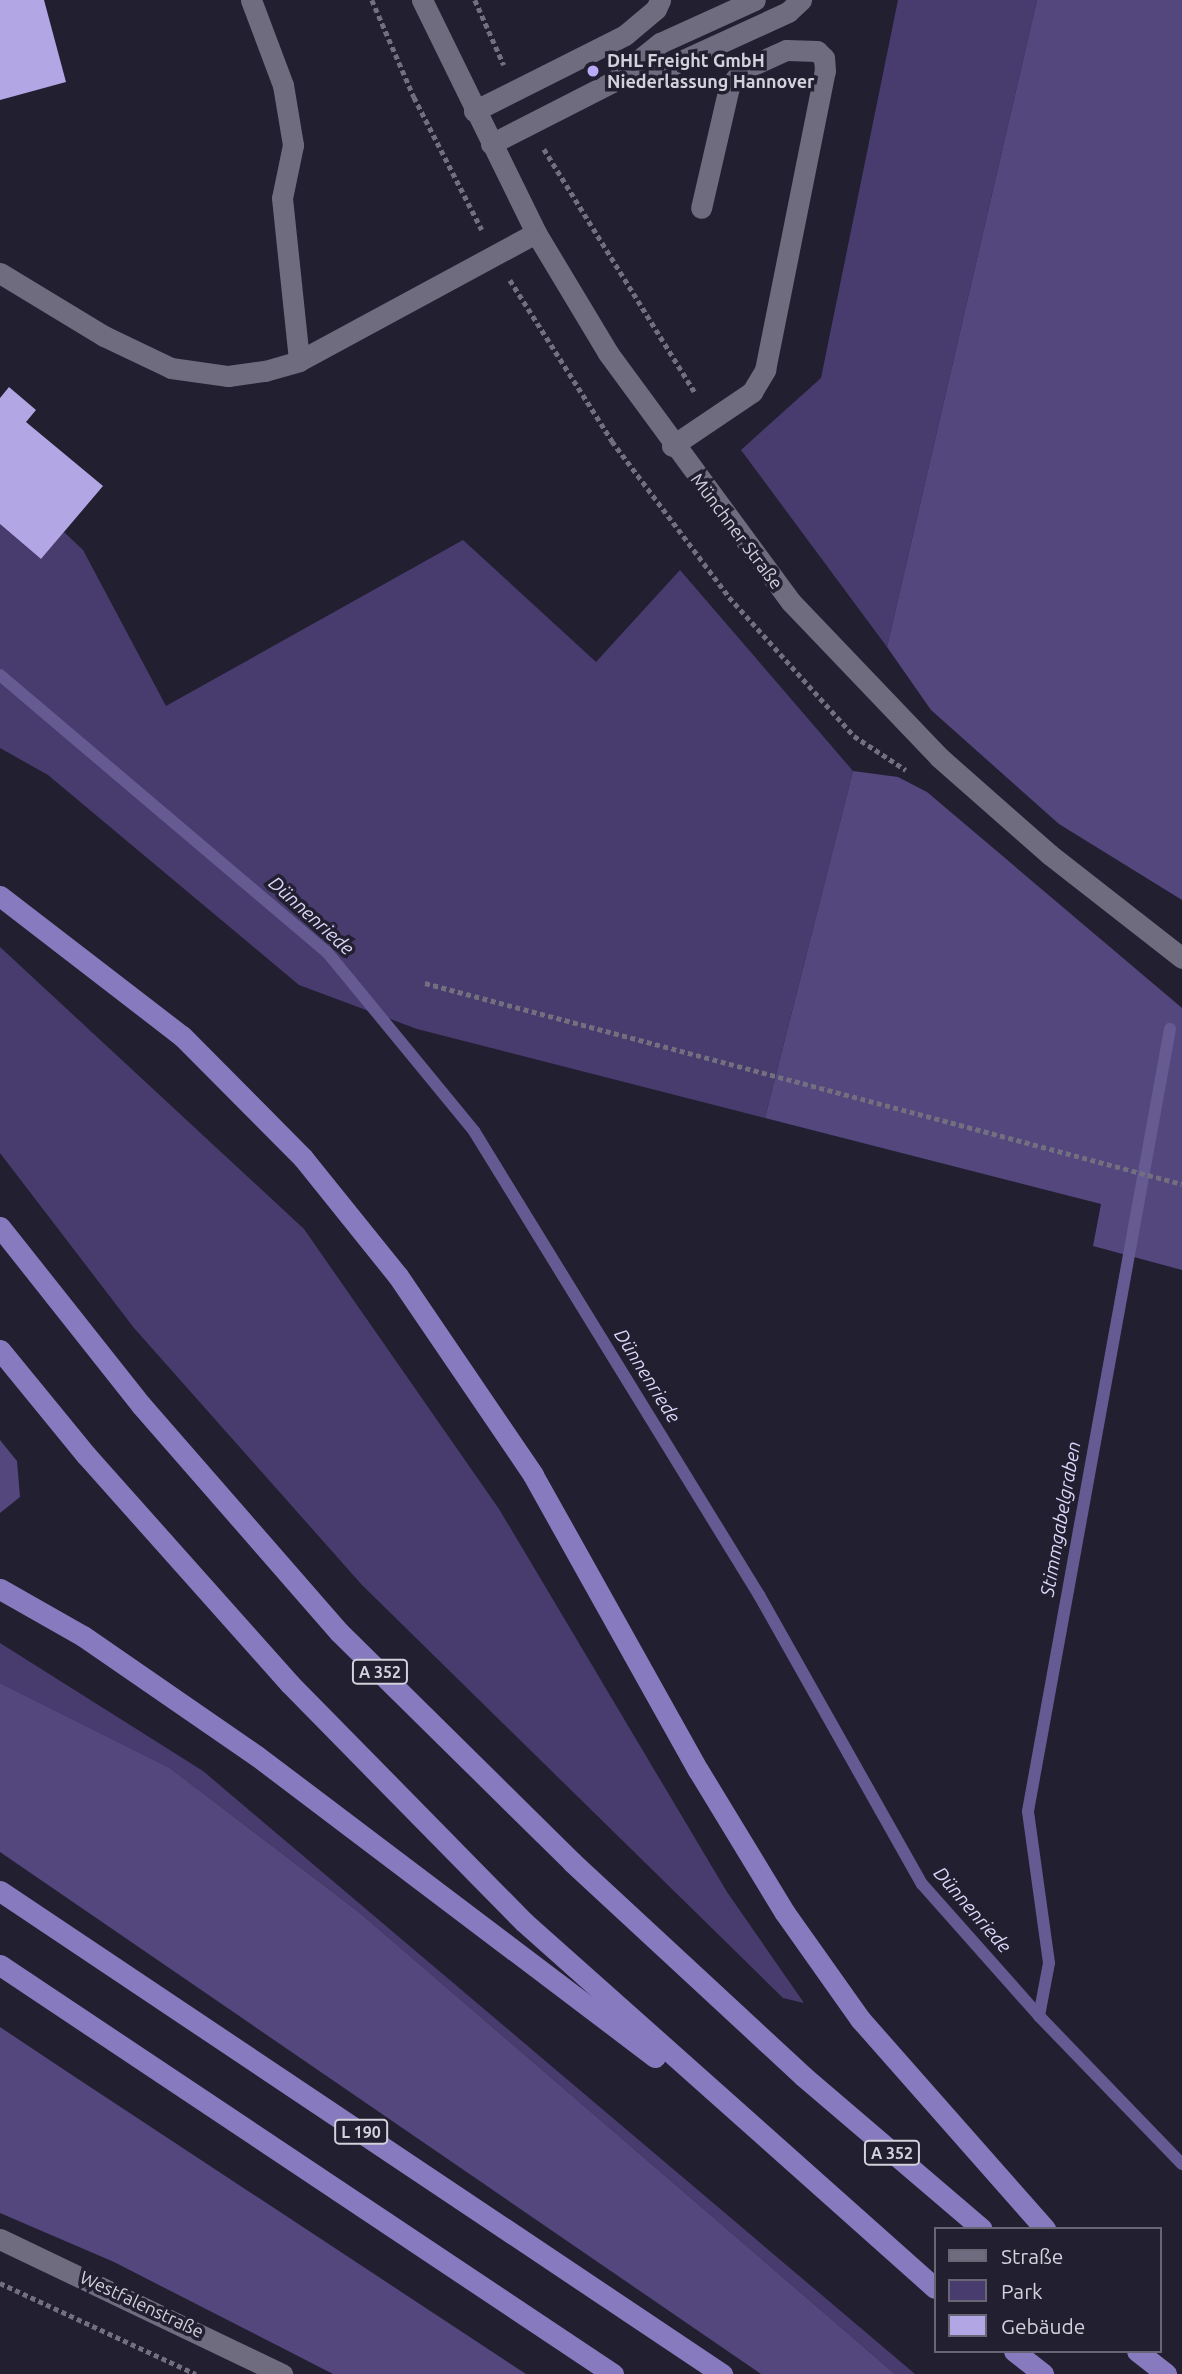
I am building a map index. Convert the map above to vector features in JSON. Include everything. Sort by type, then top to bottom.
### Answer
[{"type":"highway","points":[[0,896],[181,1036],[303,1158],[398,1276],[533,1475],[698,1770],[785,1913],[860,2019],[1043,2227]]},
{"type":"highway","name":"A 352","points":[[0,1227],[141,1405],[339,1632],[582,1872],[803,2076],[980,2227]]},
{"type":"highway","points":[[0,1350],[86,1455],[290,1684],[524,1922],[763,2138],[934,2287]]},
{"type":"highway","points":[[0,1589],[83,1636],[257,1756],[763,2138]]},
{"type":"highway","name":"L 190","points":[[0,1891],[722,2374]]},
{"type":"highway","points":[[0,1965],[613,2374]]},
{"type":"highway","points":[[1017,2353],[1043,2374]]},
{"type":"highway","points":[[1140,2353],[1166,2374]]},
{"type":"highway","points":[[1155,2353],[1173,2374]]},
{"type":"street","points":[[251,0],[283,85],[293,145],[282,198],[299,360]]},
{"type":"street","name":"Münchner Straße","points":[[422,0],[536,233],[608,353],[672,446],[791,602],[862,680],[939,757],[1049,854],[1182,958]]},
{"type":"street","points":[[474,111],[625,35],[656,9],[660,0]]},
{"type":"street","points":[[612,82],[660,43],[755,0]]},
{"type":"street","points":[[491,144],[612,82],[670,66],[788,12],[801,0]]},
{"type":"street","points":[[672,446],[752,392],[765,370],[825,71],[824,58],[817,51],[786,50],[742,70],[729,87],[701,208]]},
{"type":"street","points":[[0,273],[104,336],[171,368],[228,376],[299,360],[536,233]]},
{"type":"street","name":"Westfalenstraße","points":[[0,2239],[282,2374]]},
{"type":"path","points":[[475,0],[515,91]]},
{"type":"path","points":[[530,124],[711,419]]},
{"type":"path","points":[[425,983],[1182,1184]]},
{"type":"path","points":[[0,2283],[196,2374]]},
{"type":"green space","points":[[898,0],[1037,0],[887,647],[741,450],[821,378]]},
{"type":"green space","points":[[0,524],[41,559],[64,532],[83,550],[166,706],[463,540],[596,662],[680,570],[853,771],[765,1118],[417,1029],[299,985],[48,775],[0,748]]},
{"type":"green space","points":[[0,947],[304,1229],[499,1509],[727,1892],[804,2003],[783,1998],[362,1585],[134,1328],[0,1153]]},
{"type":"green space","points":[[0,1643],[203,1771],[915,2374],[895,2374],[360,1913],[170,1768],[0,1683]]},
{"type":"shaded area","points":[[1037,0],[1182,0],[1182,900],[1059,824],[931,710],[887,647]]},
{"type":"shaded area","points":[[853,771],[898,777],[927,792],[1182,1008],[1182,1270],[1093,1246],[1101,1204],[765,1118]]},
{"type":"shaded area","points":[[0,1440],[17,1461],[20,1497],[0,1513]]},
{"type":"shaded area","points":[[0,1683],[170,1768],[360,1913],[895,2374],[761,2374],[0,1852]]},
{"type":"shaded area","points":[[0,2027],[526,2374],[333,2374],[114,2262],[0,2213]]},
{"type":"building","points":[[0,0],[44,0],[66,82],[0,100]]},
{"type":"building","points":[[9,387],[36,410],[26,422],[103,486],[41,559],[0,524],[0,398]]},
{"type":"waterway","name":"Dünnenriede","points":[[0,675],[327,952],[474,1131],[759,1595],[922,1884],[1039,2016],[1182,2164]]},
{"type":"waterway","name":"Stimmgabelgraben","points":[[1039,2016],[1049,1963],[1028,1811],[1170,1029]]},
{"type":"place","name":"DHL Freight GmbH Niederlassung Hannover","points":[[593,71]]}]
